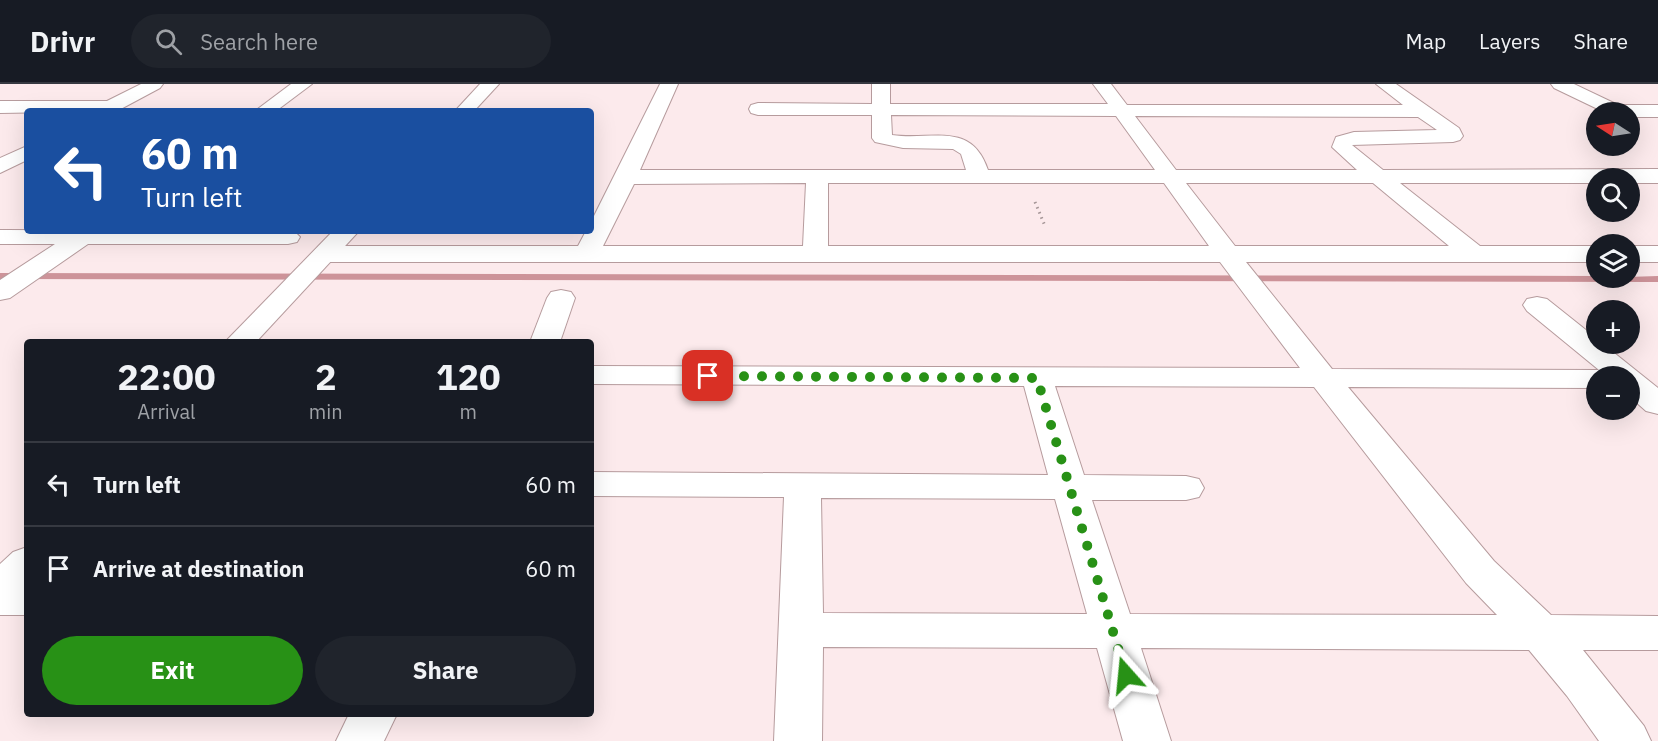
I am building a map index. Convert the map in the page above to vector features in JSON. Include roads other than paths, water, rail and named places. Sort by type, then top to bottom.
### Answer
[{"type":"street","points":[[109,108],[154,84]]},
{"type":"street","points":[[268,108],[303,84]]},
{"type":"street","points":[[467,108],[490,84]]},
{"type":"street","points":[[586,255],[626,177],[669,84]]},
{"type":"street","points":[[881,84],[882,138],[899,142],[948,142],[963,146],[971,154],[979,176]]},
{"type":"street","points":[[1102,84],[1227,254],[1324,379],[1480,572],[1541,633],[1583,682],[1627,741]]},
{"type":"street","points":[[1385,84],[1452,132],[1452,136],[1354,138],[1340,144],[1474,254]]},
{"type":"street","points":[[1560,84],[1596,102]]},
{"type":"street","points":[[0,97],[19,88]]},
{"type":"street","points":[[0,107],[54,108]]},
{"type":"street","points":[[758,109],[1422,111]]},
{"type":"street","points":[[0,167],[24,154]]},
{"type":"street","points":[[815,254],[817,176]]},
{"type":"street","points":[[626,177],[1658,176]]},
{"type":"street","points":[[0,292],[88,234]]},
{"type":"street","points":[[0,237],[88,234],[288,237]]},
{"type":"street","points":[[243,339],[344,234]]},
{"type":"street","points":[[318,260],[586,255],[1586,254]]},
{"type":"street","points":[[1640,254],[1658,254]]},
{"type":"street","points":[[547,339],[561,298]]},
{"type":"street","points":[[1537,305],[1613,366]]},
{"type":"street","points":[[594,375],[1586,379]]},
{"type":"street","points":[[1037,378],[1068,487],[1147,741]]},
{"type":"street","points":[[1640,380],[1658,379]]},
{"type":"street","points":[[1640,389],[1658,404]]},
{"type":"street","points":[[594,484],[1186,488]]},
{"type":"street","points":[[798,741],[802,630],[803,487]]},
{"type":"street","points":[[0,590],[24,565]]},
{"type":"street","points":[[0,599],[24,599]]},
{"type":"street","points":[[802,630],[1658,633]]},
{"type":"street","points":[[360,741],[372,717]]},
{"type":"waterway","points":[[0,276],[1658,279]]}]
